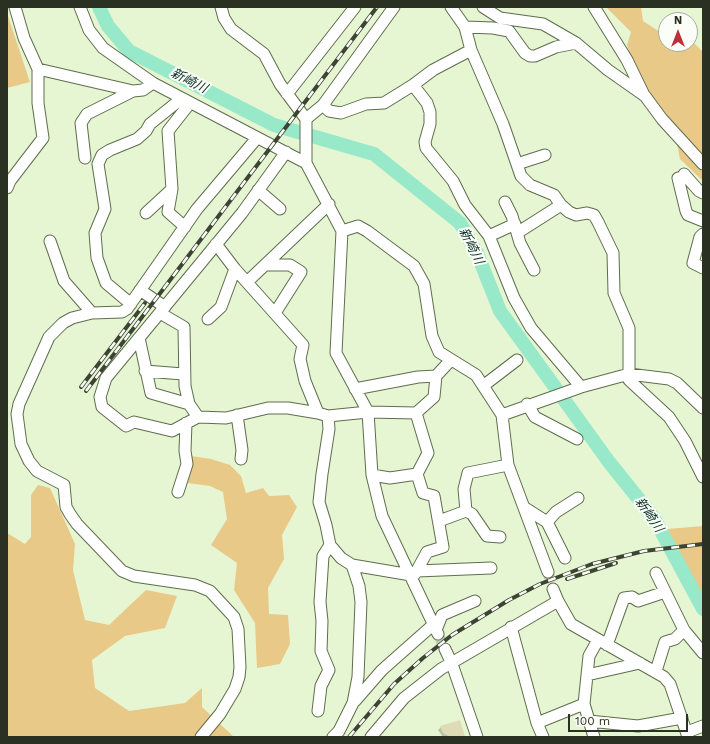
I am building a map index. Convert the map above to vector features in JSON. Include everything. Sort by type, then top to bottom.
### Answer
[{"type":"street","points":[[7,188],[10,180],[43,138],[38,103],[38,69],[24,38],[15,7]]},
{"type":"street","points":[[80,7],[89,30],[103,48],[153,83],[306,163],[342,231],[336,353],[368,412],[372,475],[382,516],[414,573],[436,630]]},
{"type":"street","points":[[221,7],[224,18],[231,29],[264,54],[287,94],[306,121],[306,163]]},
{"type":"street","points":[[287,94],[355,7]]},
{"type":"street","points":[[306,121],[323,105],[394,7]]},
{"type":"street","points":[[451,7],[465,27],[470,50],[503,124],[521,176],[530,185],[554,195],[561,205],[569,212],[594,215],[613,253],[614,293],[629,328],[629,380],[668,417],[684,441],[703,476]]},
{"type":"street","points":[[483,7],[500,18],[543,24],[576,43],[608,70],[645,96]]},
{"type":"street","points":[[594,7],[627,60],[645,96],[662,119],[703,164]]},
{"type":"street","points":[[465,27],[493,28],[509,31],[525,53],[530,56],[535,56],[556,48],[576,43]]},
{"type":"street","points":[[323,105],[329,111],[341,112],[366,104],[384,104],[413,86],[433,70],[470,50]]},
{"type":"street","points":[[38,69],[133,91],[142,90],[153,83]]},
{"type":"street","points":[[413,86],[427,103],[430,112],[430,124],[425,142],[426,148],[453,181],[465,205],[489,236],[514,298],[531,328],[578,388]]},
{"type":"street","points":[[85,158],[81,122],[88,114],[133,91]]},
{"type":"street","points":[[185,227],[168,212],[172,189],[168,131],[186,101]]},
{"type":"street","points":[[131,304],[106,283],[97,258],[95,233],[105,209],[98,164],[102,156],[110,150],[137,138],[146,131],[150,124],[186,101]]},
{"type":"street","points":[[201,737],[220,714],[235,689],[239,677],[240,667],[238,629],[234,617],[210,591],[195,584],[134,576],[122,570],[77,524],[70,514],[66,507],[64,486],[37,471],[29,461],[21,444],[17,414],[19,404],[49,337],[63,323],[72,318],[92,313],[122,312],[131,304],[197,209],[257,138]]},
{"type":"street","points":[[286,152],[216,244],[106,378],[100,397],[102,407],[126,426],[134,422],[172,431],[198,417],[226,418],[268,408],[288,408],[323,414],[368,412],[416,413],[434,397],[436,376],[450,361]]},
{"type":"street","points":[[517,164],[545,154]]},
{"type":"street","points":[[703,193],[681,176],[686,211],[688,215],[703,221]]},
{"type":"street","points":[[146,213],[172,189]]},
{"type":"street","points":[[258,190],[280,209]]},
{"type":"street","points":[[505,202],[516,228],[520,243],[534,270]]},
{"type":"street","points":[[247,282],[329,204]]},
{"type":"street","points":[[489,236],[516,228],[561,205]]},
{"type":"street","points":[[342,231],[358,226],[368,231],[414,266],[424,284],[432,336],[439,352],[450,361],[471,370],[502,415],[508,465],[548,572]]},
{"type":"street","points":[[703,234],[700,237],[693,263],[703,268]]},
{"type":"street","points":[[50,241],[64,281],[92,313]]},
{"type":"street","points":[[216,244],[235,269],[303,345],[300,359],[305,381],[323,414],[329,429],[319,502],[330,545],[341,558],[352,566],[414,573],[491,568]]},
{"type":"street","points":[[266,265],[290,265],[301,272],[275,313]]},
{"type":"street","points":[[208,319],[221,307],[235,269]]},
{"type":"street","points":[[140,290],[184,327],[183,374],[189,404],[198,417]]},
{"type":"street","points":[[139,338],[151,393],[189,404]]},
{"type":"street","points":[[483,386],[517,360]]},
{"type":"street","points":[[145,371],[183,374]]},
{"type":"street","points":[[502,415],[527,404],[630,374],[669,379],[676,383],[703,408]]},
{"type":"street","points":[[355,389],[418,377],[436,376]]},
{"type":"street","points":[[527,404],[535,417],[577,439]]},
{"type":"street","points":[[414,573],[427,552],[444,546],[434,496],[423,492],[417,474],[428,453],[416,413]]},
{"type":"street","points":[[237,415],[242,450],[241,459]]},
{"type":"street","points":[[178,492],[187,464],[185,451],[186,423]]},
{"type":"street","points":[[466,511],[464,489],[468,473],[508,465]]},
{"type":"street","points":[[372,475],[390,478],[417,474]]},
{"type":"street","points":[[547,522],[556,512],[578,498]]},
{"type":"street","points":[[525,508],[547,522],[565,558]]},
{"type":"street","points":[[439,520],[466,511],[472,514],[487,536],[500,537]]},
{"type":"street","points":[[318,711],[321,686],[329,670],[320,651],[322,621],[320,602],[323,556],[330,545]]},
{"type":"street","points":[[352,566],[359,586],[361,608],[358,677],[353,703]]},
{"type":"street","points":[[656,573],[684,630],[703,653]]},
{"type":"street","points":[[553,589],[571,624],[602,643],[656,671],[670,684],[687,734],[703,726]]},
{"type":"street","points":[[594,737],[584,704],[589,656],[602,643],[624,598],[632,597],[638,601],[666,592]]},
{"type":"street","points":[[334,737],[339,731],[353,703],[382,670],[436,630],[442,615],[475,601]]},
{"type":"street","points":[[371,737],[404,698],[441,669],[452,664],[511,627],[558,601]]},
{"type":"street","points":[[511,627],[537,723],[543,737]]},
{"type":"street","points":[[656,671],[665,642],[675,639],[684,630]]},
{"type":"street","points":[[445,649],[452,664],[477,737]]},
{"type":"street","points":[[587,675],[640,663]]},
{"type":"street","points":[[537,723],[584,704]]},
{"type":"street","points":[[589,721],[638,726],[682,718]]},
{"type":"shaded area","points":[[606,7],[641,7],[643,21],[658,31],[658,52],[698,52],[698,47],[703,52],[703,181],[680,159],[673,123],[648,91],[632,60],[627,45],[631,32]]},
{"type":"shaded area","points":[[7,13],[30,82],[7,88]]},
{"type":"shaded area","points":[[191,456],[211,459],[230,465],[241,476],[246,493],[263,488],[269,496],[289,495],[297,507],[282,535],[284,559],[268,588],[269,614],[288,615],[290,644],[280,664],[257,668],[255,623],[234,590],[237,563],[211,545],[227,519],[223,492],[210,486],[188,483]]},
{"type":"shaded area","points":[[38,485],[50,488],[75,544],[73,570],[85,620],[109,625],[146,590],[177,596],[165,628],[125,636],[92,660],[95,688],[129,711],[185,703],[202,688],[202,707],[234,737],[7,737],[7,533],[25,544],[31,537],[31,495]]},
{"type":"shaded area","points":[[703,526],[703,598],[667,529]]},
{"type":"building","points":[[460,720],[465,737],[450,737],[443,733],[440,726]]},
{"type":"waterway","name":"新崎川","points":[[99,7],[108,26],[129,51],[274,125],[374,154],[460,223],[477,253],[500,311],[609,462],[654,518],[703,609]]},
{"type":"tunnel","points":[[548,572],[553,589]]},
{"type":"tunnel","points":[[438,634],[445,649]]},
{"type":"railway","points":[[86,391],[377,7]]},
{"type":"railway","points":[[81,387],[145,303]]},
{"type":"railway","points":[[349,737],[394,684],[423,658],[452,635],[509,600],[540,584],[592,564],[644,551],[703,544]]},
{"type":"railway","points":[[567,579],[616,563]]}]
